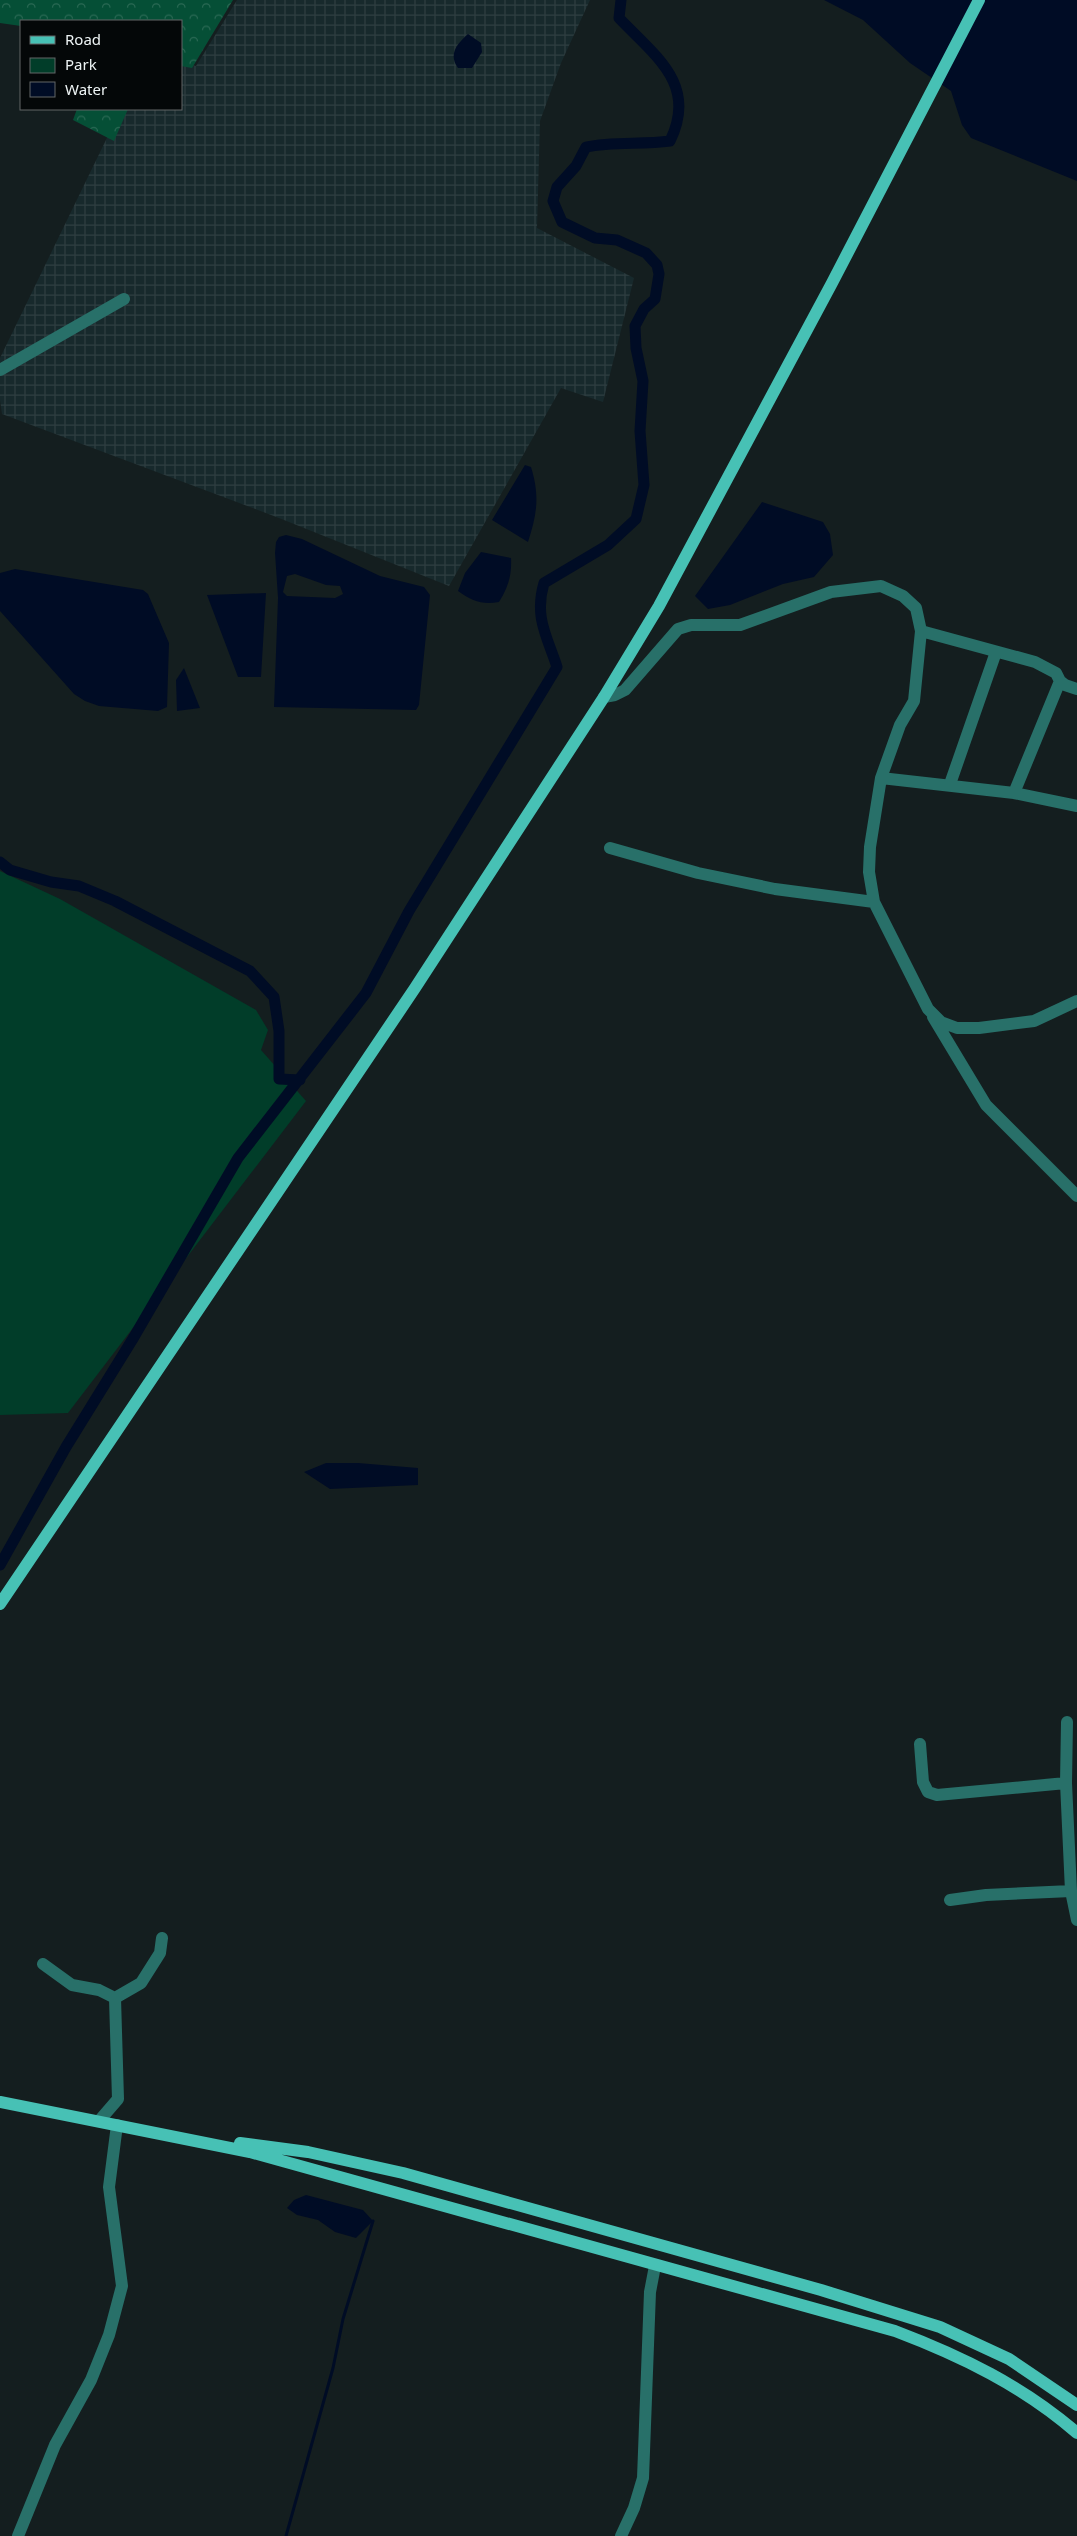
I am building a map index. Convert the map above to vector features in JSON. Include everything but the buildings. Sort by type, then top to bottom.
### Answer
[{"type":"main road","points":[[0,1604],[415,988],[453,926],[604,697],[659,606],[832,283],[979,0]]},
{"type":"main road","points":[[0,2102],[250,2152],[895,2331],[948,2351],[996,2375],[1052,2411],[1077,2433]]},
{"type":"main road","points":[[163,2134],[308,2152],[402,2173],[822,2290],[940,2327],[977,2343],[1035,2374],[1077,2405]]},
{"type":"street","points":[[0,370],[124,299]]},
{"type":"street","points":[[604,697],[615,695],[625,690],[678,629],[691,625],[740,625],[831,592],[881,586],[903,596],[916,608],[921,631],[914,701],[900,725],[881,778],[870,847],[869,872],[874,902],[928,1008],[986,1105],[1077,1196]]},
{"type":"street","points":[[921,631],[1035,662],[1056,673],[1060,681],[1077,689]]},
{"type":"street","points":[[950,784],[996,652]]},
{"type":"street","points":[[1014,793],[1060,681]]},
{"type":"street","points":[[881,778],[950,784],[1014,793],[1077,806]]},
{"type":"street","points":[[610,848],[698,872],[775,889],[874,902]]},
{"type":"street","points":[[928,1008],[941,1022],[957,1028],[979,1028],[1034,1021],[1077,1000]]},
{"type":"street","points":[[1067,1722],[1066,1783],[1072,1883],[1077,1920]]},
{"type":"street","points":[[920,1744],[923,1782],[928,1792],[937,1795],[1066,1783]]},
{"type":"street","points":[[950,1900],[1072,1883]]},
{"type":"street","points":[[115,1998],[142,1984],[160,1953],[162,1938]]},
{"type":"street","points":[[43,1964],[72,1985],[98,1990],[115,1998]]},
{"type":"street","points":[[98,2121],[118,2099],[115,1998]]},
{"type":"street","points":[[18,2536],[55,2446],[91,2380],[109,2335],[122,2286],[109,2187],[117,2125]]},
{"type":"street","points":[[622,2536],[634,2508],[643,2478],[650,2292],[656,2266]]},
{"type":"shaded area","points":[[237,0],[590,0],[561,63],[540,121],[537,228],[634,278],[603,402],[561,388],[449,586],[279,518],[2,414],[0,358],[121,110],[182,110],[182,63],[196,66]]},
{"type":"green space","points":[[0,0],[233,0],[192,68],[182,66],[182,20],[20,20],[20,26],[0,23]]},
{"type":"green space","points":[[77,110],[128,110],[114,141],[73,120]]},
{"type":"green space","points":[[0,871],[60,899],[256,1010],[268,1030],[261,1050],[306,1101],[68,1413],[0,1415]]},
{"type":"water","points":[[824,0],[1077,0],[1077,181],[971,138],[962,125],[951,91],[910,63],[863,20]]},
{"type":"water","points":[[468,34],[481,43],[482,52],[472,68],[458,68],[454,58],[455,50],[457,45]]},
{"type":"water","points":[[525,465],[531,467],[536,487],[534,523],[528,542],[492,520]]},
{"type":"water","points":[[762,502],[823,522],[830,534],[833,555],[814,577],[783,584],[730,605],[708,609],[695,596]]},
{"type":"water","points":[[286,535],[302,539],[380,576],[424,587],[430,595],[419,705],[416,710],[274,707],[278,598],[275,553],[276,542],[279,537]],"holes":[[[295,574],[326,585],[340,586],[343,594],[335,598],[287,596],[283,592],[287,576]]]},
{"type":"water","points":[[481,552],[511,558],[509,581],[499,602],[487,603],[477,601],[458,591],[465,573]]},
{"type":"water","points":[[15,569],[143,590],[148,594],[169,643],[167,707],[158,711],[99,706],[85,701],[74,694],[0,611],[0,573]]},
{"type":"water","points":[[266,593],[261,677],[238,677],[207,595]]},
{"type":"water","points":[[184,668],[200,708],[177,711],[176,680]]},
{"type":"water","points":[[326,1463],[358,1463],[418,1468],[418,1485],[330,1489],[304,1472]]},
{"type":"water","points":[[306,2195],[363,2210],[373,2221],[356,2238],[335,2232],[318,2220],[297,2215],[287,2208],[294,2200]]},
{"type":"waterway","points":[[0,1565],[66,1447],[134,1337],[238,1158],[366,993],[409,911],[557,667],[541,616],[540,606],[544,583],[608,545],[636,519],[644,485],[640,431],[643,381],[636,348],[635,326],[644,309],[655,299],[659,274],[657,265],[646,253],[617,240],[595,238],[562,222],[553,201],[557,187],[576,166],[586,147],[670,141],[677,121],[679,103],[676,87],[658,59],[619,18],[621,0]]},
{"type":"waterway","points":[[0,862],[10,870],[51,882],[79,886],[115,901],[250,971],[274,997],[279,1031],[279,1079],[300,1080]]},
{"type":"waterway","points":[[286,2536],[333,2368],[343,2319],[373,2221]]}]
